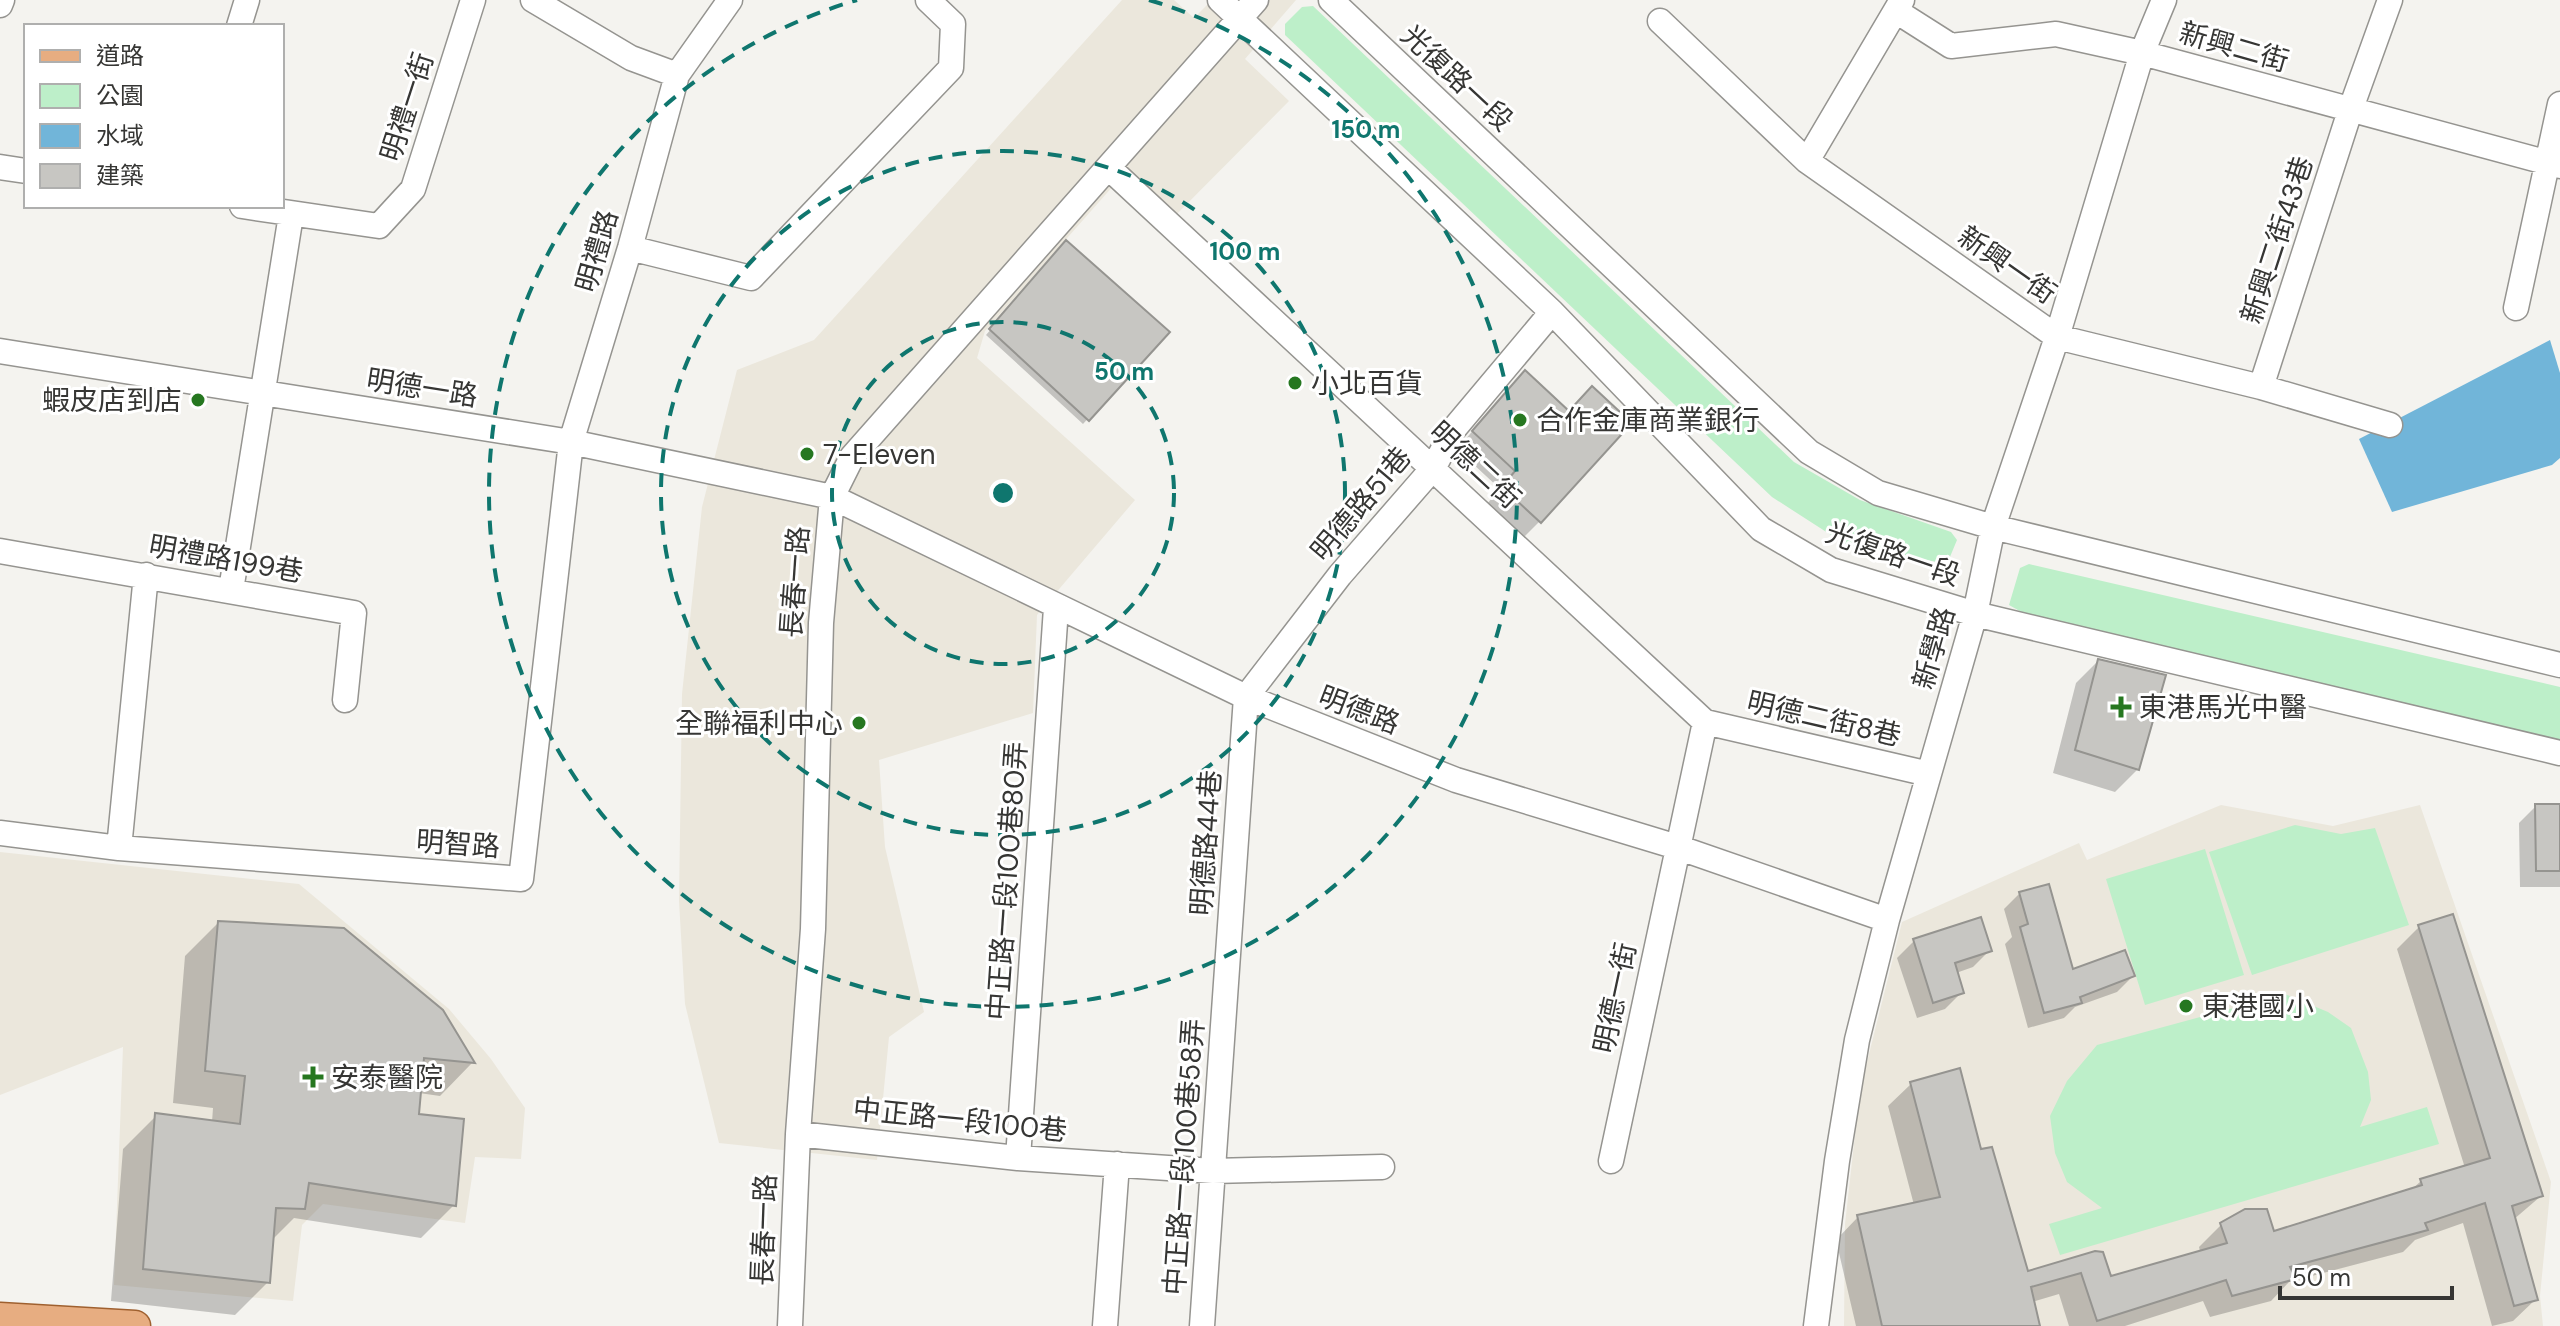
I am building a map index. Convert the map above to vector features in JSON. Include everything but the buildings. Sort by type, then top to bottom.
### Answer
[{"type":"main road","points":[[0,1318],[135,1326]]},
{"type":"street","points":[[240,24],[247,0]]},
{"type":"street","name":"明禮一街","points":[[253,208],[379,226],[413,189],[473,0]]},
{"type":"street","points":[[533,0],[631,58],[677,75]]},
{"type":"street","name":"明禮路","points":[[571,442],[630,248],[677,75],[730,0]]},
{"type":"street","points":[[630,248],[751,278],[951,68],[953,24],[928,0]]},
{"type":"street","name":"光復路一段","points":[[1220,0],[1248,9],[1552,312],[1761,529],[1831,570],[1975,614],[2560,753]]},
{"type":"street","name":"光復路一段","points":[[1331,0],[1809,452],[1878,493],[1993,527],[2560,665]]},
{"type":"street","name":"新學路","points":[[1816,1326],[1837,1161],[1857,1040],[1887,920],[1975,614],[1993,527],[2057,337],[2142,53],[2164,0]]},
{"type":"street","name":"新興二街43巷","points":[[2261,387],[2350,111],[2390,0]]},
{"type":"street","points":[[1807,161],[1899,5]]},
{"type":"street","name":"新興二街","points":[[1899,5],[1951,46],[2056,34],[2142,53],[2554,164]]},
{"type":"street","name":"長春一路","points":[[790,1326],[798,1134],[813,929],[821,623],[832,497],[852,457],[1248,9]]},
{"type":"street","name":"新興一街","points":[[1660,21],[1807,161],[2057,337],[2261,387],[2390,425]]},
{"type":"street","points":[[2516,308],[2554,164],[2560,104]]},
{"type":"street","points":[[0,167],[24,171]]},
{"type":"street","name":"明德二街","points":[[1109,168],[1705,722]]},
{"type":"street","points":[[231,590],[291,215]]},
{"type":"street","name":"明德路51巷","points":[[1246,697],[1340,575],[1434,467],[1453,430],[1552,312]]},
{"type":"street","name":"明德一路","points":[[0,351],[571,442],[832,497]]},
{"type":"street","name":"明智路","points":[[0,833],[119,848],[521,879],[571,442]]},
{"type":"street","name":"明德路","points":[[832,497],[1056,608],[1246,697],[1456,780],[1677,847],[1887,920]]},
{"type":"street","name":"明禮路199巷","points":[[0,551],[354,613],[345,700]]},
{"type":"street","points":[[119,848],[146,575]]},
{"type":"street","name":"中正路一段100巷80弄","points":[[1018,1158],[1056,608]]},
{"type":"street","name":"明德路44巷","points":[[1225,993],[1246,697]]},
{"type":"street","points":[[1677,847],[1705,722]]},
{"type":"street","name":"明德二街8巷","points":[[1705,722],[1929,774]]},
{"type":"street","name":"明德一街","points":[[1611,1161],[1677,847]]},
{"type":"street","name":"中正路一段100巷58弄","points":[[1202,1326],[1225,993]]},
{"type":"street","name":"中正路一段100巷","points":[[798,1134],[1018,1158],[1213,1171],[1382,1167]]},
{"type":"street","points":[[1105,1326],[1117,1164]]},
{"type":"shaded area","points":[[1122,0],[1174,0],[1194,18],[1212,0],[1296,0],[1245,59],[1289,101],[1162,229],[1114,185],[985,331],[977,358],[1135,500],[1037,615],[1033,713],[879,760],[885,847],[924,1012],[889,1037],[877,1160],[719,1143],[685,1004],[679,901],[682,694],[702,507],[737,370],[814,340]]},
{"type":"shaded area","name":"東港國小","points":[[2221,805],[2333,826],[2420,805],[2551,1182],[2540,1296],[2543,1326],[1844,1326],[1845,1224],[1860,1090],[1902,922],[2079,843],[2087,860]]},
{"type":"shaded area","name":"安泰醫院","points":[[0,852],[299,884],[449,1009],[491,1059],[525,1108],[521,1159],[475,1157],[465,1223],[323,1204],[302,1225],[293,1301],[114,1285],[123,1047],[0,1095]]},
{"type":"green space","points":[[1313,6],[1794,462],[1860,500],[1951,532],[1957,540],[1947,564],[1845,544],[1772,497],[1285,35],[1285,24],[1302,7]]},
{"type":"green space","points":[[2029,564],[2560,687],[2560,746],[2034,619],[2009,605],[2020,568]]},
{"type":"green space","points":[[2295,825],[2341,834],[2375,828],[2409,925],[2252,975],[2209,852]]},
{"type":"green space","points":[[2205,849],[2244,975],[2145,1005],[2106,879]]},
{"type":"green space","points":[[2285,994],[2328,1012],[2351,1028],[2368,1072],[2371,1100],[2360,1127],[2427,1107],[2439,1144],[2060,1255],[2049,1224],[2102,1208],[2067,1182],[2055,1153],[2050,1116],[2067,1081],[2097,1045]]},
{"type":"water","points":[[2550,340],[2560,373],[2560,458],[2552,465],[2392,512],[2359,439]]},
{"type":"place","name":"小北百貨","points":[[1295,383]]},
{"type":"place","name":"蝦皮店到店","points":[[198,400]]},
{"type":"place","name":"合作金庫商業銀行","points":[[1520,420]]},
{"type":"place","name":"7-Eleven","points":[[807,454]]},
{"type":"place","name":"東港馬光中醫","points":[[2121,707]]},
{"type":"place","name":"全聯福利中心","points":[[859,723]]},
{"type":"place","name":"東港國小","points":[[2186,1006]]},
{"type":"place","name":"安泰醫院","points":[[313,1077]]}]
